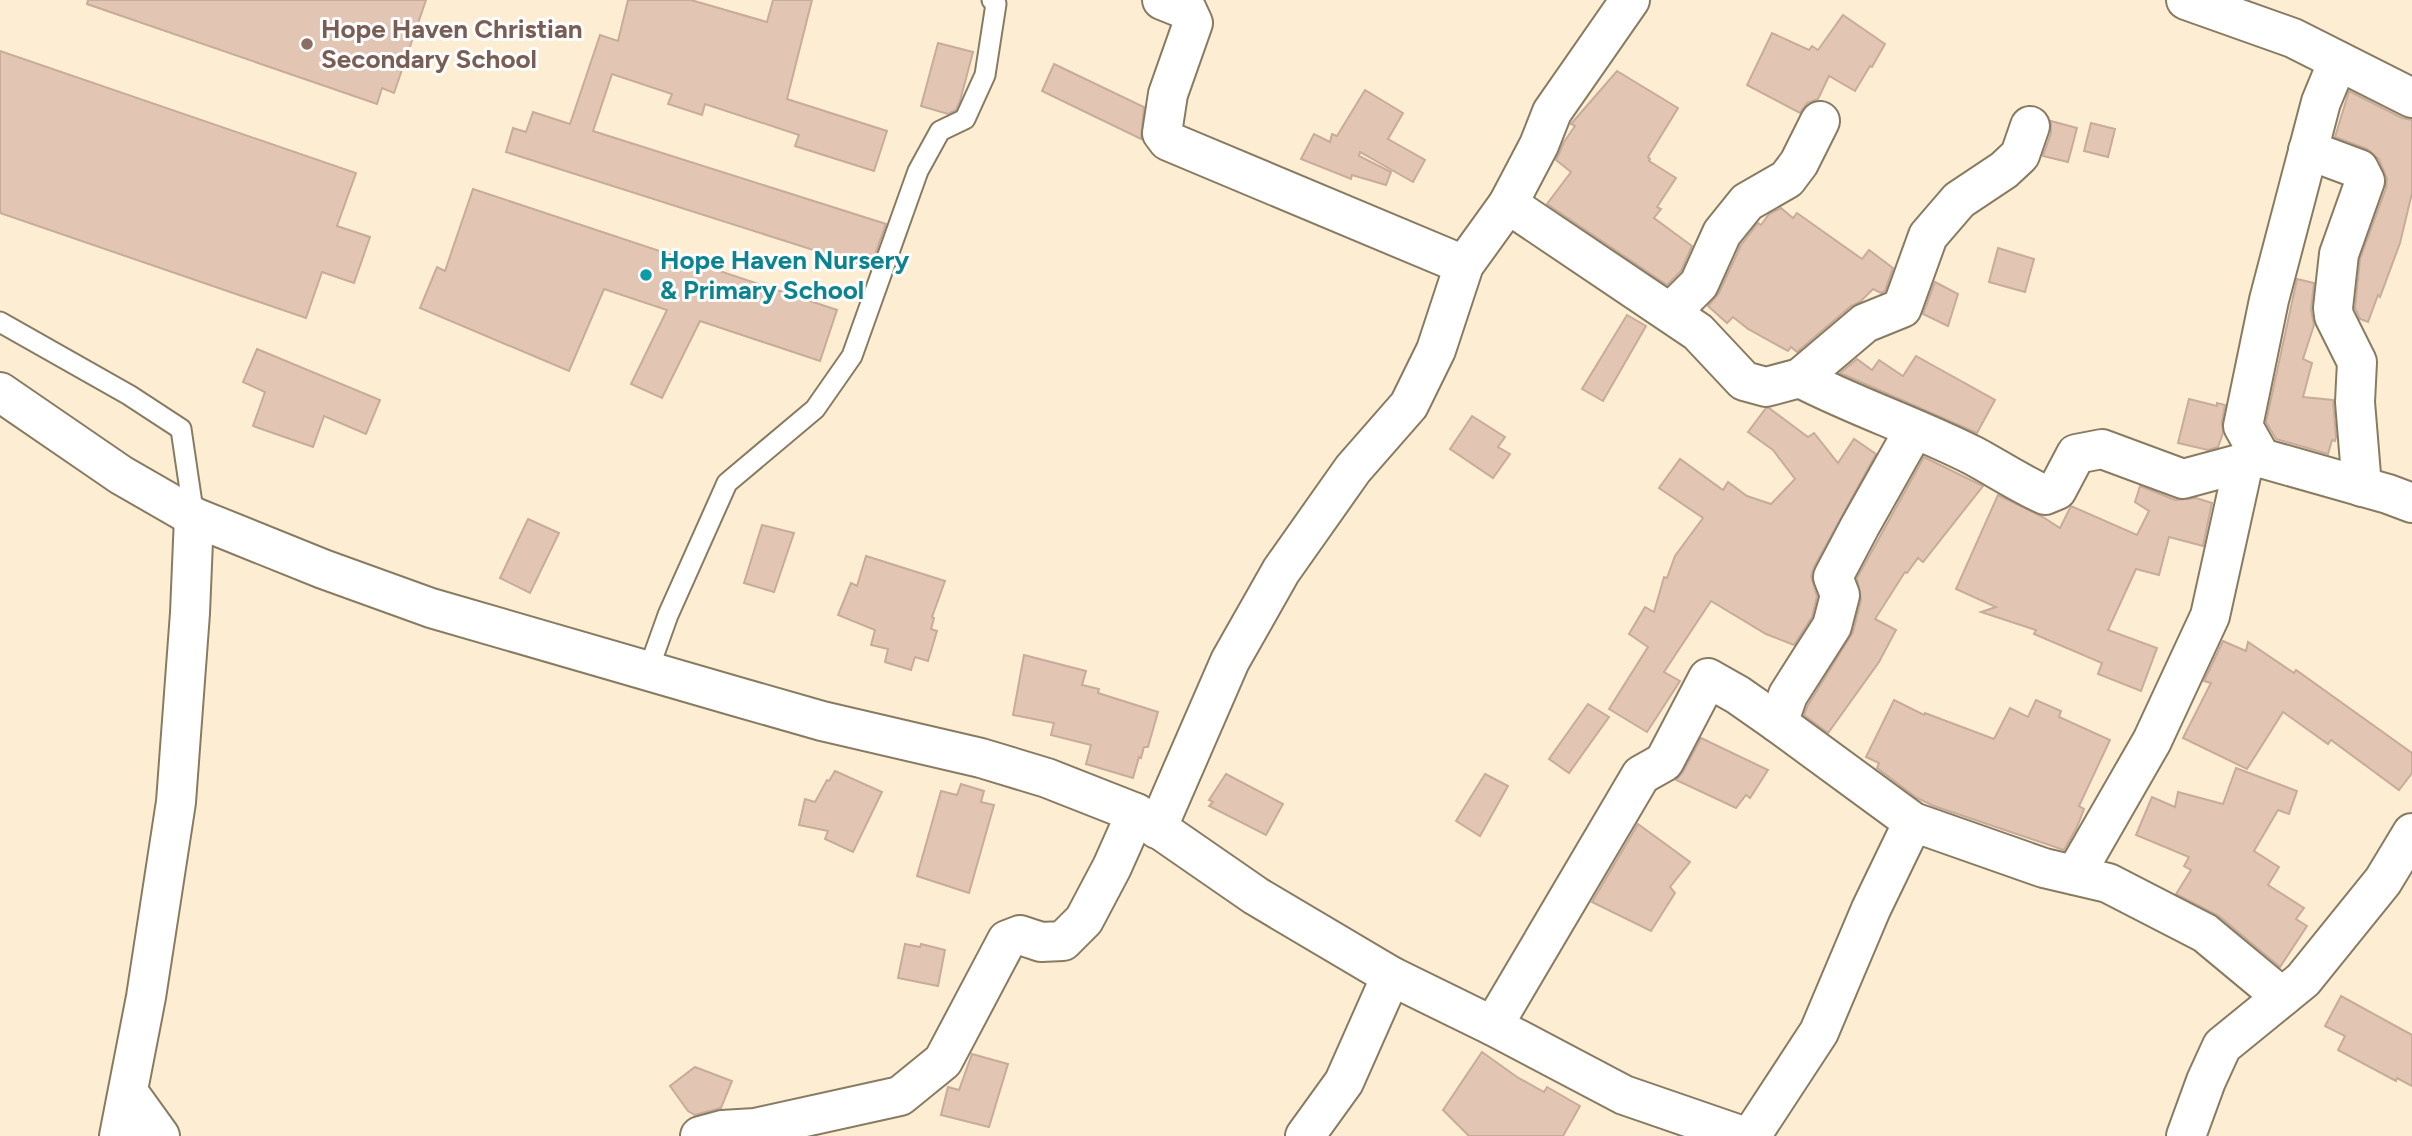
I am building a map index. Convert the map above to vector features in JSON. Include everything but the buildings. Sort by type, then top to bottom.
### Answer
[{"type":"street","points":[[1162,0],[1187,10],[1193,23],[1168,94],[1162,132],[1168,141],[1464,265]]},
{"type":"street","points":[[700,1136],[722,1130],[755,1128],[901,1096],[943,1060],[1007,940],[1020,935],[1041,942],[1063,941],[1084,920],[1112,867],[1146,821],[1280,571],[1353,469],[1409,405],[1436,351],[1464,265],[1508,204],[1539,145],[1552,112],[1630,0]]},
{"type":"street","points":[[2186,0],[2293,38],[2412,98]]},
{"type":"street","points":[[2075,875],[2152,741],[2210,616],[2252,460],[2243,426],[2269,300],[2321,102],[2338,61]]},
{"type":"street","points":[[1671,312],[1699,284],[1722,233],[1746,202],[1787,180],[1799,163],[1820,121]]},
{"type":"street","points":[[1508,204],[1698,332],[1744,381],[1766,387],[1800,378],[1866,323],[1902,308],[1928,236],[1959,200],[2004,170],[2020,155],[2030,126]]},
{"type":"street","points":[[2308,150],[2359,169],[2365,181],[2339,254],[2333,308],[2334,316],[2357,362],[2356,402],[2362,486]]},
{"type":"street","points":[[1800,378],[1842,400],[1975,457],[2045,495],[2057,490],[2076,454],[2102,449],[2183,479],[2252,460],[2362,486],[2412,503]]},
{"type":"street","points":[[0,392],[98,460],[194,517],[323,569],[432,608],[648,671],[822,721],[981,758],[1047,778],[1146,821],[1256,896],[1391,975],[1624,1095],[1742,1136]]},
{"type":"street","points":[[1778,723],[1787,695],[1832,626],[1840,595],[1833,577],[1914,430]]},
{"type":"street","points":[[119,1136],[129,1093],[176,802],[194,517]]},
{"type":"street","points":[[1493,1026],[1641,775],[1664,761],[1708,678],[1778,723],[1913,822],[2044,868],[2108,883],[2205,933],[2282,998]]},
{"type":"street","points":[[1751,1136],[1819,1032],[1871,909],[1913,822]]},
{"type":"street","points":[[2186,1136],[2222,1046],[2303,980],[2383,881],[2412,833]]},
{"type":"street","points":[[1305,1136],[1344,1082],[1391,975]]},
{"type":"street","points":[[129,1093],[160,1136]]},
{"type":"lane","points":[[648,671],[668,615],[727,483],[815,409],[852,356],[918,171],[940,131],[965,119],[985,75],[996,4],[992,0]]},
{"type":"lane","points":[[0,322],[129,395],[181,429],[194,517]]},
{"type":"place","name":"Hope Haven Christian Secondary School","points":[[307,44]]},
{"type":"place","name":"Hope Haven Nursery & Primary School","points":[[646,275]]}]
